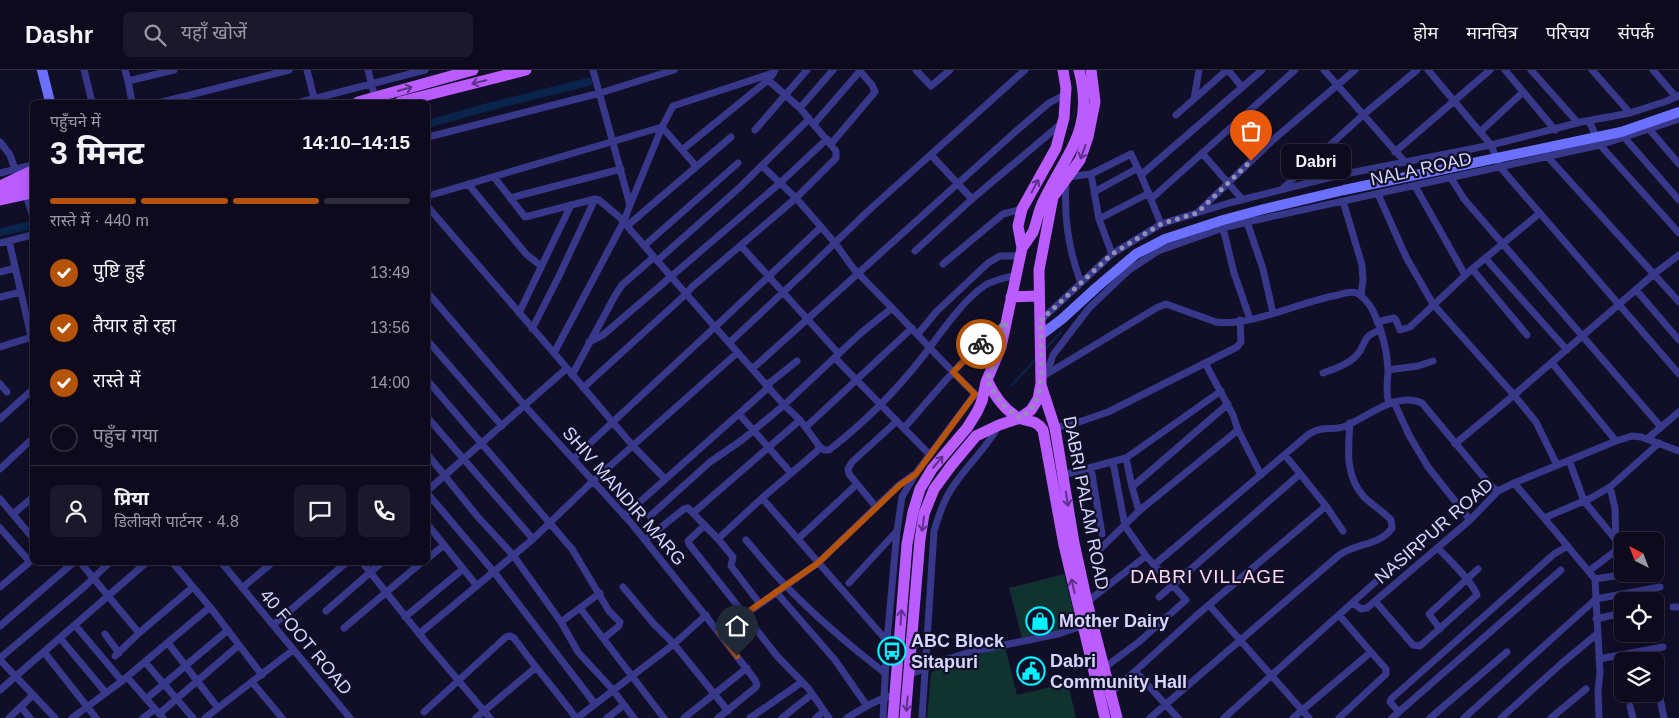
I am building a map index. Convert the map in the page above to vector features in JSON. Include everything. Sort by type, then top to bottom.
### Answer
[{"type":"main road","points":[[366,100],[473,70]]},
{"type":"main road","points":[[408,100],[526,70]]},
{"type":"main road","points":[[1022,252],[1018,226],[1022,209],[1056,148],[1063,122],[1066,94],[1063,70]]},
{"type":"main road","points":[[893,718],[889,696],[907,544],[913,512],[920,489],[932,469],[967,428],[977,412],[978,397],[1001,347],[1022,252],[1033,232],[1042,204],[1073,148],[1081,128],[1085,100],[1079,70]]},
{"type":"main road","points":[[905,718],[920,539],[924,514],[934,489],[976,436],[1020,418],[1030,410],[1038,399],[1042,376],[1038,296],[1039,270],[1053,197],[1080,160],[1092,124],[1095,102],[1091,70]]},
{"type":"main road","points":[[0,186],[30,172]]},
{"type":"main road","points":[[0,191],[30,193]]},
{"type":"main road","points":[[0,200],[30,193]]},
{"type":"main road","points":[[1011,296],[1038,296]]},
{"type":"main road","name":"DABRI PALAM ROAD","points":[[1042,376],[1055,428],[1074,543],[1087,602],[1087,624],[1104,668],[1117,718]]},
{"type":"main road","name":"DABRI PALAM ROAD","points":[[987,380],[994,395],[1007,409],[1020,418],[1038,424],[1045,435],[1060,526],[1087,624],[1105,718]]},
{"type":"street","points":[[42,70],[50,100]]},
{"type":"street","points":[[49,70],[56,100]]},
{"type":"street","points":[[84,70],[92,100]]},
{"type":"street","points":[[125,70],[132,100]]},
{"type":"street","points":[[128,81],[174,70]]},
{"type":"street","points":[[170,100],[289,70]]},
{"type":"street","points":[[307,70],[315,100]]},
{"type":"street","points":[[368,70],[375,98]]},
{"type":"street","points":[[318,100],[426,70]]},
{"type":"street","points":[[593,70],[630,205]]},
{"type":"street","points":[[430,136],[674,70]]},
{"type":"street","points":[[755,130],[807,70]]},
{"type":"street","points":[[800,108],[833,70]]},
{"type":"street","points":[[572,375],[589,342],[622,285],[656,259],[812,122],[859,70],[872,85],[875,92],[829,142],[603,335],[589,342]]},
{"type":"street","points":[[916,70],[931,86],[950,70]]},
{"type":"street","points":[[728,342],[783,293],[888,192],[1025,70]]},
{"type":"street","points":[[1194,99],[1199,70]]},
{"type":"street","points":[[1176,115],[1228,70],[1242,87]]},
{"type":"street","points":[[1142,175],[1262,70]]},
{"type":"street","points":[[1099,220],[1150,196],[1202,153],[1295,70]]},
{"type":"street","points":[[1324,70],[1405,162]]},
{"type":"street","points":[[1197,213],[1274,139],[1355,70]]},
{"type":"street","points":[[1282,190],[1363,114],[1416,70]]},
{"type":"street","points":[[1428,70],[1480,132],[1490,145],[1498,162],[1540,213],[1679,374]]},
{"type":"street","points":[[1395,152],[1490,70]]},
{"type":"street","points":[[1505,70],[1555,130]]},
{"type":"street","points":[[1531,70],[1578,123]]},
{"type":"street","points":[[1592,70],[1630,114]]},
{"type":"street","points":[[1040,321],[1112,254],[1161,224],[1229,203],[1340,175],[1490,145],[1578,123],[1630,114],[1677,96],[1653,70]]},
{"type":"street","points":[[682,150],[768,80],[774,72]]},
{"type":"street","points":[[554,353],[626,223],[630,205],[669,111],[678,103],[774,72]]},
{"type":"street","points":[[583,388],[692,287],[796,198],[836,158],[836,151],[800,108],[768,80]]},
{"type":"street","points":[[1480,132],[1523,92]]},
{"type":"street","points":[[752,369],[1035,115],[1049,103],[1066,94]]},
{"type":"street","points":[[1041,337],[1110,275],[1145,249],[1165,239],[1344,190],[1498,162],[1598,141],[1679,112]]},
{"type":"street","name":"NALA ROAD","points":[[1042,376],[1053,355],[1089,308],[1130,270],[1158,251],[1224,228],[1236,221],[1247,222],[1451,178],[1498,162],[1547,156],[1598,141],[1624,137],[1679,120]]},
{"type":"street","points":[[1589,121],[1598,141],[1679,233]]},
{"type":"street","points":[[915,251],[972,199],[1063,122]]},
{"type":"street","points":[[430,195],[662,128]]},
{"type":"street","points":[[662,128],[696,166]]},
{"type":"street","points":[[1649,129],[1679,164]]},
{"type":"street","points":[[626,223],[731,136]]},
{"type":"street","points":[[1624,137],[1679,200]]},
{"type":"street","points":[[0,142],[10,155],[15,169]]},
{"type":"street","points":[[1202,153],[1242,200]]},
{"type":"street","points":[[1081,283],[1072,260],[1069,242],[1065,210],[1067,178],[1091,174],[1130,154],[1142,175],[1161,224]]},
{"type":"street","points":[[931,155],[972,199]]},
{"type":"street","points":[[1547,156],[1679,302]]},
{"type":"street","points":[[644,246],[738,163]]},
{"type":"street","points":[[0,173],[30,165]]},
{"type":"street","points":[[762,166],[796,198],[859,274],[978,397],[930,455],[902,497],[886,641],[885,673],[889,696],[883,718]]},
{"type":"street","points":[[1094,192],[1138,168]]},
{"type":"street","points":[[510,198],[620,169]]},
{"type":"street","points":[[1091,174],[1099,220],[1112,254]]},
{"type":"street","points":[[494,177],[525,217],[595,199],[604,204],[626,223],[737,353],[800,420],[820,448],[824,450],[829,450],[881,404],[950,321],[982,287],[1016,275]]},
{"type":"street","points":[[1451,178],[1464,199],[1584,335],[1661,427]]},
{"type":"street","points":[[468,184],[526,254],[542,266]]},
{"type":"street","points":[[1415,186],[1465,275]]},
{"type":"street","points":[[1378,194],[1406,257],[1433,304],[1514,395],[1540,429],[1558,464]]},
{"type":"street","points":[[532,328],[595,199]]},
{"type":"street","points":[[1343,201],[1362,265],[1364,280],[1361,296]]},
{"type":"street","points":[[1229,203],[1236,221]]},
{"type":"street","points":[[518,313],[571,205]]},
{"type":"street","points":[[430,209],[632,446],[665,479]]},
{"type":"street","points":[[943,264],[1003,214],[1022,209]]},
{"type":"street","points":[[1323,373],[1352,359],[1359,352],[1368,336],[1378,326],[1394,318],[1400,330],[1410,326],[1465,275],[1540,213]]},
{"type":"street","points":[[1247,222],[1263,269],[1273,313]]},
{"type":"street","points":[[573,459],[614,423],[820,227]]},
{"type":"street","points":[[1224,228],[1234,273],[1250,319]]},
{"type":"street","points":[[835,243],[838,231]]},
{"type":"street","points":[[0,243],[30,236]]},
{"type":"street","points":[[9,241],[30,330]]},
{"type":"street","points":[[741,246],[807,319],[858,380],[930,455]]},
{"type":"street","points":[[918,334],[936,312],[988,263],[1000,256],[1022,252]]},
{"type":"street","points":[[1455,444],[1679,254]]},
{"type":"street","points":[[1485,258],[1567,350]]},
{"type":"street","points":[[0,272],[15,268]]},
{"type":"street","points":[[1472,269],[1527,335]]},
{"type":"street","points":[[1636,290],[1679,340]]},
{"type":"street","points":[[0,297],[21,292]]},
{"type":"street","points":[[1042,376],[1166,304],[1223,323],[1250,319],[1324,297],[1351,292],[1356,293],[1361,296],[1374,312],[1387,350],[1387,394],[1428,467],[1470,520]]},
{"type":"street","name":"SHIV MANDIR MARG","points":[[430,295],[525,406],[645,540],[746,668],[757,685],[718,718]]},
{"type":"street","points":[[650,516],[710,462],[784,405],[862,332],[892,308]]},
{"type":"street","points":[[1055,428],[1108,412],[1240,345],[1240,320]]},
{"type":"street","points":[[904,428],[953,372],[1006,322]]},
{"type":"street","points":[[806,427],[912,328]]},
{"type":"street","points":[[0,347],[30,340]]},
{"type":"street","points":[[430,343],[502,426]]},
{"type":"street","points":[[419,634],[532,539],[593,481],[737,353]]},
{"type":"street","points":[[624,516],[798,360]]},
{"type":"street","points":[[1388,370],[1418,366],[1433,360]]},
{"type":"street","points":[[1205,363],[1233,414],[1238,430],[1261,476]]},
{"type":"street","points":[[1552,363],[1616,441]]},
{"type":"street","points":[[430,488],[566,369]]},
{"type":"street","points":[[430,383],[572,549],[609,611],[620,624],[604,638]]},
{"type":"street","points":[[0,384],[7,392]]},
{"type":"street","points":[[1063,475],[1126,458],[1221,391]]},
{"type":"street","points":[[0,419],[30,392]]},
{"type":"street","points":[[1154,565],[1315,430],[1339,428],[1392,403],[1416,400],[1422,403],[1491,486],[1498,491]]},
{"type":"street","points":[[1132,487],[1228,404]]},
{"type":"street","points":[[1647,439],[1679,412]]},
{"type":"street","points":[[739,414],[791,473]]},
{"type":"street","points":[[430,420],[532,539]]},
{"type":"street","points":[[693,513],[800,420]]},
{"type":"street","points":[[876,507],[849,474],[849,466],[897,421]]},
{"type":"street","points":[[1150,718],[1343,552],[1386,536],[1392,528],[1390,520],[1365,498],[1354,484],[1348,455],[1350,423]]},
{"type":"street","points":[[922,718],[934,532],[942,506],[953,486],[986,447],[999,425]]},
{"type":"street","points":[[1100,549],[1139,511],[1238,430]]},
{"type":"street","name":"NASIRPUR ROAD","points":[[1353,603],[1364,610],[1376,602],[1470,520],[1498,491],[1514,483],[1632,436],[1647,439],[1679,451]]},
{"type":"street","points":[[0,469],[30,441]]},
{"type":"street","points":[[1544,518],[1584,501],[1610,487],[1659,443]]},
{"type":"street","points":[[718,539],[820,448]]},
{"type":"street","points":[[1285,455],[1326,506],[1343,531]]},
{"type":"street","points":[[430,457],[477,516],[513,555],[561,622],[578,652],[613,690],[634,718]]},
{"type":"street","points":[[1126,458],[1139,511]]},
{"type":"street","points":[[1569,460],[1584,501],[1614,538]]},
{"type":"street","points":[[1104,668],[1140,641],[1185,601],[1185,598],[1146,556],[1125,526],[1113,462]]},
{"type":"street","points":[[1091,468],[1102,534]]},
{"type":"street","points":[[719,632],[818,563],[900,485],[916,474]]},
{"type":"street","points":[[1159,597],[1300,474]]},
{"type":"street","points":[[1514,483],[1595,579],[1599,659],[1599,718]]},
{"type":"street","points":[[798,539],[857,484]]},
{"type":"street","points":[[1610,487],[1615,508],[1616,532]]},
{"type":"street","points":[[430,496],[494,572],[595,704]]},
{"type":"street","points":[[762,498],[886,641]]},
{"type":"street","points":[[0,499],[30,534]]},
{"type":"street","points":[[13,514],[30,500]]},
{"type":"street","points":[[1111,692],[1209,605],[1326,506]]},
{"type":"street","points":[[645,540],[684,509],[688,508],[733,557],[731,566],[760,604]]},
{"type":"street","points":[[705,525],[688,542],[777,656],[812,694],[826,715],[816,718]]},
{"type":"street","points":[[0,528],[30,560]]},
{"type":"street","points":[[430,528],[477,586]]},
{"type":"street","points":[[849,583],[897,531]]},
{"type":"street","points":[[746,540],[786,586],[834,631],[885,673]]},
{"type":"street","points":[[430,556],[444,545]]},
{"type":"street","points":[[1399,712],[1390,702],[1391,699],[1554,554],[1568,546]]},
{"type":"street","points":[[1376,602],[1412,645],[1420,646],[1440,629],[1477,595],[1477,592],[1438,548]]},
{"type":"street","points":[[1589,571],[1614,552]]},
{"type":"street","points":[[1087,602],[1146,556]]},
{"type":"street","points":[[1224,718],[1401,559]]},
{"type":"street","points":[[0,587],[30,562]]},
{"type":"street","points":[[0,626],[71,565]]},
{"type":"street","points":[[82,565],[139,633]]},
{"type":"street","points":[[56,718],[15,678],[0,659],[107,565]]},
{"type":"street","points":[[0,690],[144,565]]},
{"type":"street","points":[[175,565],[262,675]]},
{"type":"street","name":"40 FOOT ROAD","points":[[223,565],[350,718]]},
{"type":"street","points":[[242,588],[269,565]]},
{"type":"street","points":[[273,625],[343,565]]},
{"type":"street","points":[[364,565],[405,617],[490,718]]},
{"type":"street","points":[[326,611],[379,565]]},
{"type":"street","points":[[344,628],[419,565]]},
{"type":"street","points":[[405,617],[463,569]]},
{"type":"street","points":[[1440,629],[1429,614],[1478,569]]},
{"type":"street","points":[[1392,718],[1561,570]]},
{"type":"street","points":[[1595,579],[1614,576]]},
{"type":"street","points":[[105,634],[117,654],[193,587]]},
{"type":"street","points":[[624,587],[674,644],[728,711]]},
{"type":"street","points":[[1464,718],[1596,600],[1660,587]]},
{"type":"street","points":[[776,592],[834,660],[867,706]]},
{"type":"street","points":[[561,622],[600,593]]},
{"type":"street","points":[[1209,605],[1309,718]]},
{"type":"street","points":[[72,718],[125,679],[210,608]]},
{"type":"street","points":[[580,608],[664,718]]},
{"type":"street","points":[[424,712],[506,636],[510,636],[514,638],[535,668],[577,718],[674,644],[706,615]]},
{"type":"street","points":[[1339,615],[1386,669],[1386,674],[1339,718]]},
{"type":"street","points":[[1596,619],[1614,615]]},
{"type":"street","points":[[909,675],[970,652],[1058,634],[1087,624]]},
{"type":"street","points":[[74,625],[159,714]]},
{"type":"street","points":[[146,699],[228,630]]},
{"type":"street","points":[[1501,718],[1597,634]]},
{"type":"street","points":[[60,638],[106,693]]},
{"type":"street","points":[[168,643],[218,708]]},
{"type":"street","points":[[143,718],[159,714],[239,646]]},
{"type":"street","points":[[1599,659],[1663,647]]},
{"type":"street","points":[[208,717],[293,650]]},
{"type":"street","points":[[44,652],[96,718]]},
{"type":"street","points":[[1293,718],[1371,652]]},
{"type":"street","points":[[1430,718],[1507,652]]},
{"type":"street","points":[[145,662],[193,718]]},
{"type":"street","points":[[476,718],[535,668]]},
{"type":"street","points":[[684,718],[746,668]]},
{"type":"street","points":[[1135,671],[1178,718]]},
{"type":"street","points":[[252,682],[282,718]]},
{"type":"street","points":[[750,718],[802,682]]},
{"type":"street","points":[[1552,718],[1586,689]]},
{"type":"street","points":[[782,718],[812,694]]},
{"type":"street","points":[[9,718],[33,695]]},
{"type":"street","points":[[847,718],[889,696]]},
{"type":"street","points":[[1661,702],[1664,718]]},
{"type":"street","points":[[608,718],[624,705]]},
{"type":"street","points":[[1630,706],[1633,718]]},
{"type":"street","points":[[21,707],[30,718]]},
{"type":"green space","points":[[1064,574],[1077,625],[1052,632],[1047,614],[1034,618],[1038,634],[1022,638],[1009,588]]},
{"type":"green space","points":[[1005,647],[1017,695],[1068,683],[1076,718],[927,718],[931,673],[944,665]]},
{"type":"waterway","points":[[430,123],[588,82]]},
{"type":"waterway","points":[[0,232],[30,225]]},
{"type":"waterway","points":[[1046,348],[1061,332]]},
{"type":"waterway","points":[[1011,386],[1036,359]]},
{"type":"way so far","points":[[981,344],[1006,322],[1001,347],[987,380],[994,395],[1007,409],[1020,418],[1030,410],[1038,399],[1040,383],[1040,321],[1104,260],[1149,230],[1161,224],[1197,213],[1251,161]]},
{"type":"place","name":"Dabri","points":[[1251,161]]},
{"type":"place","name":"Mother Dairy","points":[[1040,621]]},
{"type":"place","name":"ABC Block Sitapuri","points":[[892,651]]},
{"type":"place","name":"Dabri Community Hall","points":[[1031,671]]},
{"type":"district","name":"DABRI VILLAGE","points":[[1208,576]]},
{"type":"route","points":[[737,656],[719,632],[818,563],[906,479],[916,474],[975,394],[953,372],[981,344]]}]
